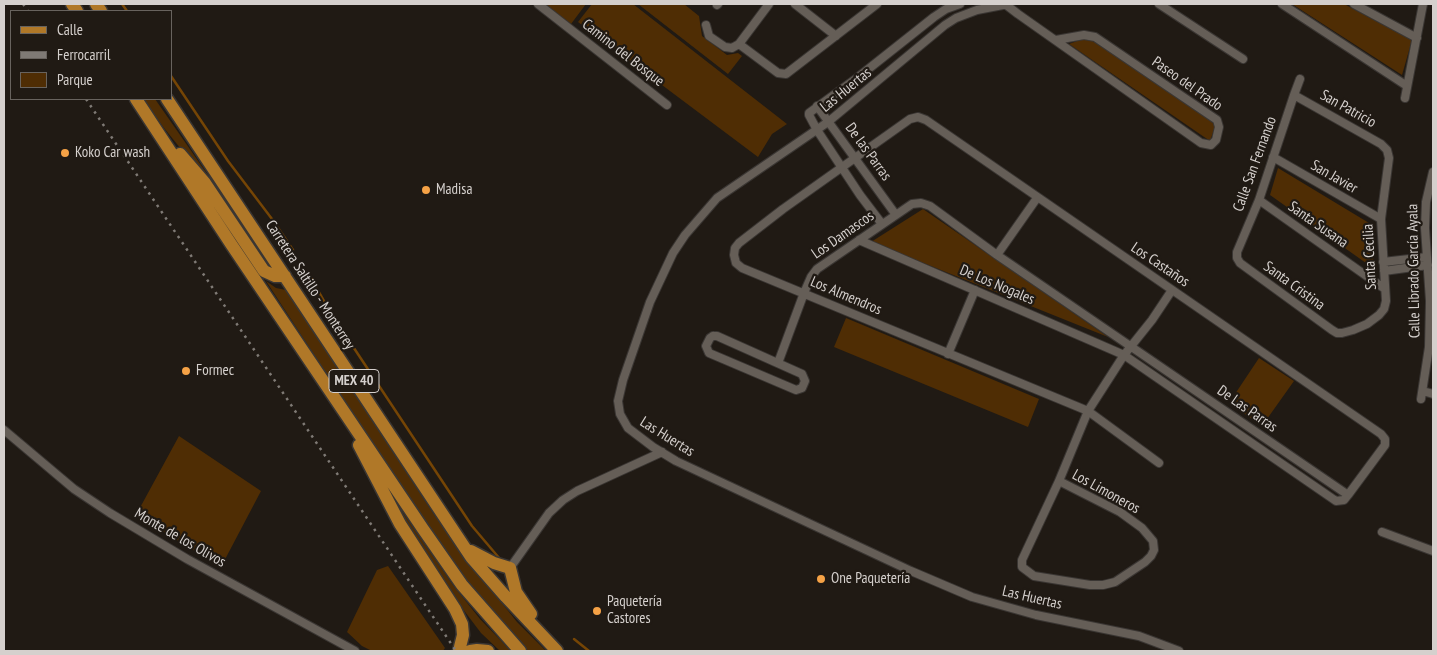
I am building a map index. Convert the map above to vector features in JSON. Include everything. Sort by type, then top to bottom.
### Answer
[{"type":"main road","name":"Carretera Saltillo - Monterrey","points":[[168,100],[458,539],[506,597],[557,651]]},
{"type":"main road","points":[[140,104],[205,183],[264,271],[275,276],[284,276]]},
{"type":"main road","name":"MEX 40","points":[[140,104],[231,244],[462,585],[520,651]]},
{"type":"main road","points":[[354,426],[359,447],[395,516],[417,554],[455,609],[462,624],[463,635],[459,651]]},
{"type":"main road","points":[[458,539],[484,559],[510,568],[520,599],[557,651]]},
{"type":"main road","points":[[470,651],[488,651]]},
{"type":"street","name":"Camino del Bosque","points":[[538,4],[667,105]]},
{"type":"street","points":[[706,25],[710,36],[725,47],[732,48],[739,44],[769,4]]},
{"type":"street","points":[[795,4],[804,6],[836,36]]},
{"type":"street","points":[[739,44],[778,74],[786,74],[878,4]]},
{"type":"street","name":"Las Huertas","points":[[809,116],[810,110],[857,78],[934,17],[946,9],[960,4]]},
{"type":"street","name":"Las Huertas","points":[[1006,4],[977,10],[956,18],[945,25],[828,122],[717,198],[685,235],[666,268],[650,302],[638,333],[618,401],[620,414],[628,428],[662,452],[701,472],[972,597],[1036,615],[1139,636],[1178,651]]},
{"type":"street","name":"Paseo del Prado","points":[[1006,4],[1056,40],[1202,143],[1210,145],[1216,140],[1219,127],[1217,120],[1095,37],[1084,35],[1056,40]]},
{"type":"street","points":[[1159,4],[1243,59]]},
{"type":"street","points":[[1282,4],[1407,86]]},
{"type":"street","points":[[1354,4],[1417,38]]},
{"type":"street","points":[[1405,98],[1423,4]]},
{"type":"street","name":"Calle San Fernando","points":[[1237,258],[1237,252],[1258,200],[1300,80]]},
{"type":"street","name":"San Patricio","points":[[1294,95],[1382,144],[1387,150]]},
{"type":"street","name":"De las Parras","points":[[817,106],[896,215]]},
{"type":"street","name":"De las Parras","points":[[809,116],[882,224]]},
{"type":"street","name":"Los Almendros","points":[[918,117],[910,119],[783,209],[739,243],[735,248],[736,263],[742,268],[1088,412],[1159,463]]},
{"type":"street","name":"Los Castaños","points":[[918,117],[926,120],[1381,434],[1385,439],[1385,445],[1348,496]]},
{"type":"street","name":"Santa Cecilia","points":[[1337,333],[1353,330],[1367,324],[1384,309],[1386,301],[1381,220],[1389,158],[1387,150]]},
{"type":"street","name":"San Javier","points":[[1273,157],[1381,220]]},
{"type":"street","name":"Calle Librado García Ayala","points":[[1433,172],[1426,202],[1425,228],[1430,301],[1429,347],[1422,395],[1433,394]]},
{"type":"street","points":[[997,255],[1037,198]]},
{"type":"street","name":"Santa Susana","points":[[1258,200],[1385,289]]},
{"type":"street","name":"Los Damascos","points":[[778,363],[804,293],[817,269],[912,204],[921,203]]},
{"type":"street","name":"De Los Nogales","points":[[921,203],[930,206],[997,255],[1131,346]]},
{"type":"street","name":"De Los Nogales","points":[[859,240],[1124,355]]},
{"type":"street","points":[[1383,262],[1427,257]]},
{"type":"street","name":"Santa Cristina","points":[[1237,258],[1240,263],[1337,333]]},
{"type":"street","points":[[1384,271],[1428,265]]},
{"type":"street","points":[[948,354],[975,290]]},
{"type":"street","name":"Los Limoneros","points":[[1059,481],[1120,512],[1142,528],[1153,541],[1154,550],[1151,556],[1115,582],[1103,585],[1090,585],[1034,576],[1026,572],[1022,567],[1024,552],[1059,481],[1088,412],[1124,355],[1172,290]]},
{"type":"street","points":[[717,336],[778,363],[802,374],[804,381],[802,388],[796,390],[760,376],[708,353],[706,346],[710,338],[717,336]]},
{"type":"street","name":"De Las Parras","points":[[1124,355],[1336,501],[1340,502],[1348,496],[1131,346]]},
{"type":"street","name":"Monte de los Olivos","points":[[4,430],[74,488],[110,513],[188,559],[355,651]]},
{"type":"street","points":[[510,568],[548,513],[563,500],[577,491],[662,452]]},
{"type":"street","points":[[1382,532],[1433,552]]},
{"type":"green space","points":[[544,4],[586,4],[571,24]]},
{"type":"green space","points":[[592,4],[633,4],[787,124],[772,134],[758,157],[578,22]]},
{"type":"green space","points":[[638,4],[684,4],[699,16],[702,36],[727,55],[738,53],[742,56],[728,74]]},
{"type":"green space","points":[[1292,4],[1344,4],[1412,40],[1402,75]]},
{"type":"green space","points":[[1088,37],[1216,124],[1210,141],[1069,44]]},
{"type":"green space","points":[[144,100],[156,100],[274,270],[269,269],[206,180]]},
{"type":"green space","points":[[1278,168],[1374,226],[1373,268],[1270,195]]},
{"type":"green space","points":[[923,209],[1108,337],[871,242]]},
{"type":"green space","points":[[266,281],[276,288],[286,290],[433,513],[517,622],[546,651],[528,651],[475,593],[403,491]]},
{"type":"green space","points":[[846,318],[1039,399],[1028,427],[834,347]]},
{"type":"green space","points":[[1259,358],[1294,381],[1262,426],[1229,403]]},
{"type":"green space","points":[[179,436],[261,491],[221,567],[136,515]]},
{"type":"green space","points":[[394,500],[453,585],[480,619],[511,651],[500,651],[481,633],[459,604],[404,520]]},
{"type":"green space","points":[[388,566],[445,648],[443,651],[372,651],[362,646],[347,632],[377,570]]},
{"type":"waterway","points":[[122,4],[126,10]]},
{"type":"waterway","points":[[172,77],[228,161],[293,250]]},
{"type":"waterway","points":[[311,278],[332,315],[472,526],[500,559]]},
{"type":"waterway","points":[[574,639],[589,651]]},
{"type":"railway","points":[[23,4],[27,10]]},
{"type":"railway","points":[[87,100],[456,651]]},
{"type":"place","name":"Koko Car wash","points":[[65,153]]},
{"type":"place","name":"Madisa","points":[[426,190]]},
{"type":"place","name":"Formec","points":[[186,371]]},
{"type":"place","name":"One Paquetería","points":[[821,579]]},
{"type":"place","name":"Paquetería Castores","points":[[597,611]]}]
